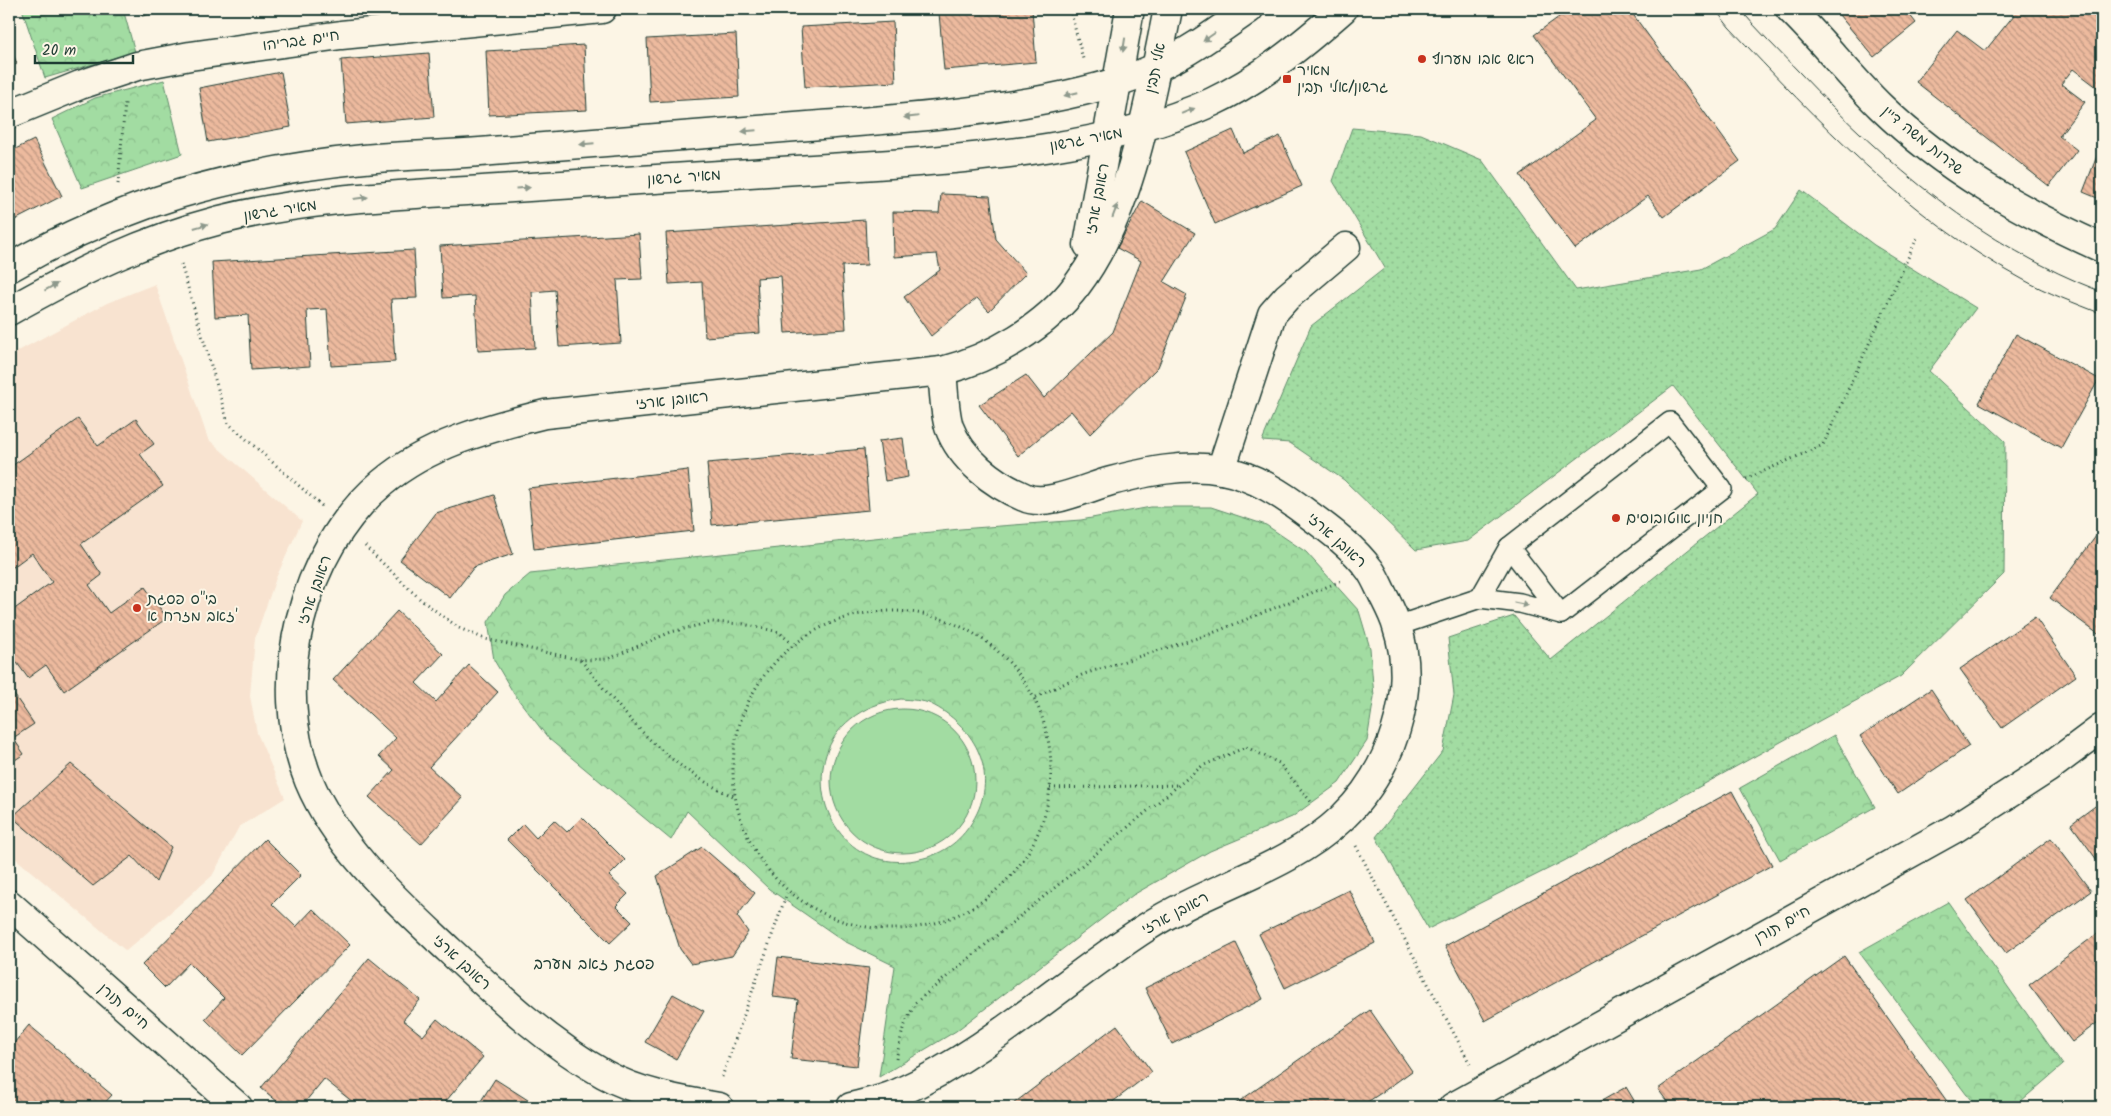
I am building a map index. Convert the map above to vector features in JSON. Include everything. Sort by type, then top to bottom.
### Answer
[{"type":"street","name":"חיים גבריהו","points":[[9,114],[80,85],[127,70],[190,56],[332,36],[602,9]]},
{"type":"street","points":[[1118,82],[1130,9]]},
{"type":"street","name":"אלי תבין","points":[[1143,127],[1168,9]]},
{"type":"street","points":[[9,268],[64,237],[115,214],[161,198],[214,183],[364,159],[458,154],[894,119],[997,108],[1090,89],[1118,82],[1156,68],[1198,44],[1249,9]]},
{"type":"street","name":"מאיר גרשון","points":[[9,311],[81,271],[129,249],[172,234],[265,211],[367,197],[929,161],[1032,149],[1109,135],[1143,127],[1213,101],[1256,77],[1288,54],[1343,9]]},
{"type":"street","name":"שדרות משה דיין","points":[[1793,11],[1882,107],[1948,163],[2003,198],[2060,229],[2102,248]]},
{"type":"street","name":"ראובן ארזי","points":[[1077,285],[1093,222],[1118,82]]},
{"type":"street","name":"ראובן ארזי","points":[[716,1107],[659,1095],[606,1075],[519,1016],[380,882],[348,844],[326,814],[309,781],[296,742],[292,696],[293,659],[302,614],[315,578],[332,542],[382,483],[416,459],[493,426],[545,414],[942,371],[961,366],[1026,333],[1051,312],[1077,285],[1097,253],[1112,220],[1129,174],[1143,127]]},
{"type":"street","points":[[1221,470],[1272,314],[1287,297],[1346,247]]},
{"type":"street","name":"ראובן ארזי","points":[[851,1107],[895,1095],[977,1050],[1100,957],[1155,922],[1269,866],[1311,843],[1336,823],[1366,792],[1383,766],[1395,736],[1403,682],[1403,652],[1397,626],[1370,570],[1329,530],[1285,497],[1256,481],[1221,470],[1186,467],[1109,482],[1062,497],[1028,500],[999,484],[979,468],[962,450],[949,426],[942,371]]},
{"type":"street","name":"חיים תורן","points":[[1453,1107],[1954,829],[2047,770],[2102,728]]},
{"type":"street","name":"חיים תורן","points":[[9,904],[238,1107]]},
{"type":"lane","points":[[1480,598],[1509,548],[1670,422],[1722,489],[1561,614]]},
{"type":"lane","points":[[1509,548],[1561,614]]},
{"type":"lane","points":[[1397,626],[1480,598],[1520,603],[1561,614]]},
{"type":"path","points":[[1070,9],[1090,89]]},
{"type":"path","points":[[115,214],[127,70]]},
{"type":"path","points":[[172,234],[228,423],[344,526],[421,600],[459,628],[485,639],[581,660],[608,659],[671,632],[712,622],[743,624],[779,632],[792,644]]},
{"type":"path","points":[[1722,489],[1823,446],[1917,238]]},
{"type":"path","points":[[1036,697],[1084,674],[1210,634],[1370,570]]},
{"type":"path","points":[[892,610],[945,618],[999,649],[1036,697],[1053,756],[1048,813],[1027,857],[993,895],[957,917],[905,931],[842,924],[787,893],[749,844],[733,796],[733,744],[755,686],[792,644],[851,615],[892,610]]},
{"type":"path","points":[[581,660],[639,730],[674,763],[707,784],[733,796]]},
{"type":"path","points":[[895,1095],[896,1055],[903,1029],[915,1003],[1202,766],[1246,747],[1279,763],[1336,823],[1483,1090]]},
{"type":"path","points":[[1050,788],[1179,785]]},
{"type":"path","points":[[716,1107],[787,893]]},
{"type":"shaded area","name":"בי\"ס פסגת זאב מזרח א'","points":[[155,284],[208,439],[302,521],[276,578],[255,638],[250,696],[257,733],[285,798],[239,827],[212,876],[126,951],[9,853],[9,356],[107,303]]},
{"type":"green space","points":[[22,9],[123,9],[135,52],[45,78]]},
{"type":"green space","points":[[164,80],[182,154],[82,188],[52,119],[95,98]]},
{"type":"green space","points":[[1352,128],[1421,134],[1482,160],[1576,290],[1701,269],[1775,229],[1801,190],[1874,245],[1976,308],[1929,371],[2005,441],[2004,574],[1901,676],[1564,861],[1428,929],[1376,837],[1443,751],[1454,695],[1448,638],[1514,616],[1551,660],[1758,494],[1673,386],[1468,541],[1416,550],[1344,480],[1290,443],[1262,441],[1311,326],[1385,268],[1333,181]]},
{"type":"green space","points":[[1151,507],[1211,507],[1266,525],[1306,552],[1359,611],[1370,648],[1374,697],[1367,741],[1339,783],[1292,817],[1210,851],[1133,895],[956,1031],[879,1077],[895,966],[844,941],[769,889],[687,811],[671,840],[549,739],[514,694],[494,660],[488,622],[505,595],[530,574],[960,529],[1081,520]],"holes":[[[901,699],[931,704],[959,724],[970,736],[978,750],[985,780],[983,797],[977,813],[962,836],[955,842],[941,852],[924,858],[886,860],[856,848],[835,825],[824,796],[823,765],[836,735],[861,712]]]},
{"type":"green space","points":[[903,709],[930,715],[954,730],[969,754],[975,781],[969,808],[954,832],[930,847],[903,853],[876,847],[852,832],[837,808],[831,781],[837,754],[852,730],[876,715]]},
{"type":"green space","points":[[1834,735],[1875,807],[1780,860],[1740,788]]},
{"type":"green space","points":[[1948,902],[2063,1065],[2014,1107],[1976,1107],[1859,952]]},
{"type":"building","points":[[141,9],[172,9],[142,16]]},
{"type":"building","points":[[988,9],[1032,9],[1036,62],[944,70],[939,13]]},
{"type":"building","points":[[1570,9],[1629,9],[1740,161],[1664,217],[1648,196],[1575,249],[1520,175],[1596,120],[1534,35]]},
{"type":"building","points":[[1834,9],[1905,9],[1916,23],[1874,57]]},
{"type":"building","points":[[2007,9],[2102,9],[2102,83],[2098,88],[2073,69],[2061,84],[2085,102],[2059,136],[2077,150],[2049,186],[1916,82],[1957,30],[1985,51],[2014,15]]},
{"type":"building","points":[[893,22],[896,82],[805,87],[801,27]]},
{"type":"building","points":[[736,34],[739,97],[650,102],[647,39]]},
{"type":"building","points":[[9,44],[17,64],[9,67]]},
{"type":"building","points":[[584,45],[587,110],[489,115],[486,51]]},
{"type":"building","points":[[429,53],[434,117],[346,124],[341,60]]},
{"type":"building","points":[[281,72],[291,127],[208,142],[199,88]]},
{"type":"building","points":[[1233,130],[1243,153],[1280,136],[1302,186],[1215,224],[1184,152]]},
{"type":"building","points":[[34,140],[62,196],[9,223],[9,152]]},
{"type":"building","points":[[2102,143],[2102,200],[2083,192]]},
{"type":"building","points":[[941,194],[990,196],[996,239],[1026,273],[989,311],[977,298],[931,336],[904,297],[940,270],[937,254],[894,257],[893,212],[939,213]]},
{"type":"building","points":[[1142,201],[1195,233],[1164,282],[1187,295],[1158,367],[1090,434],[1071,411],[1018,456],[979,405],[1026,375],[1044,398],[1113,332],[1141,261],[1117,248]]},
{"type":"building","points":[[865,220],[867,265],[842,266],[846,329],[785,333],[781,276],[757,278],[760,333],[705,337],[702,282],[669,284],[666,233]]},
{"type":"building","points":[[639,234],[642,279],[617,280],[621,343],[559,347],[555,290],[532,292],[535,348],[478,351],[475,296],[443,298],[440,246]]},
{"type":"building","points":[[414,250],[417,298],[391,299],[395,362],[331,366],[327,309],[307,310],[310,366],[251,370],[248,315],[215,317],[212,262]]},
{"type":"building","points":[[2016,334],[2099,379],[2061,448],[1979,403]]},
{"type":"building","points":[[78,419],[98,446],[136,419],[154,444],[140,454],[163,486],[81,544],[102,575],[89,585],[109,613],[145,587],[167,618],[64,691],[46,665],[28,678],[9,652],[9,613],[52,582],[32,553],[9,570],[9,468]]},
{"type":"building","points":[[903,438],[908,477],[885,481],[879,441]]},
{"type":"building","points":[[864,449],[869,510],[712,525],[707,463]]},
{"type":"building","points":[[688,470],[694,531],[534,549],[528,488]]},
{"type":"building","points":[[494,495],[513,554],[474,567],[450,598],[400,560],[436,513]]},
{"type":"building","points":[[2102,528],[2102,637],[2050,598]]},
{"type":"building","points":[[397,611],[443,654],[416,683],[436,702],[469,665],[498,692],[429,767],[463,798],[421,844],[369,797],[394,770],[379,756],[396,738],[333,680]]},
{"type":"building","points":[[2035,617],[2076,676],[2002,728],[1960,669]]},
{"type":"building","points":[[9,687],[34,724],[13,738],[24,754],[9,764]]},
{"type":"building","points":[[1931,689],[1969,746],[1898,794],[1860,736]]},
{"type":"building","points":[[71,764],[171,847],[156,882],[132,856],[93,886],[12,817]]},
{"type":"building","points":[[1732,791],[1772,865],[1485,1021],[1445,946]]},
{"type":"building","points":[[2102,801],[2102,867],[2071,824]]},
{"type":"building","points":[[582,817],[625,860],[609,876],[628,894],[616,906],[632,922],[610,943],[507,840],[523,824],[536,838],[554,820],[567,832]]},
{"type":"building","points":[[2051,838],[2091,891],[2006,953],[1967,900]]},
{"type":"building","points":[[265,839],[301,875],[272,904],[296,927],[313,909],[350,945],[242,1055],[205,1019],[224,998],[189,963],[165,988],[142,965]]},
{"type":"building","points":[[702,847],[755,893],[737,916],[748,932],[732,956],[691,964],[680,949],[657,876]]},
{"type":"building","points":[[1349,890],[1375,943],[1285,988],[1259,934]]},
{"type":"building","points":[[2102,930],[2102,1019],[2072,1042],[2029,985]]},
{"type":"building","points":[[1236,943],[1263,999],[1172,1044],[1145,988]]},
{"type":"building","points":[[1844,956],[1951,1107],[1671,1107],[1658,1089]]},
{"type":"building","points":[[778,957],[869,968],[857,1066],[791,1059],[798,1000],[773,997]]},
{"type":"building","points":[[369,958],[420,1000],[403,1020],[423,1036],[437,1019],[483,1057],[441,1107],[359,1107],[324,1079],[301,1107],[284,1107],[261,1088]]},
{"type":"building","points":[[673,994],[704,1011],[676,1059],[645,1042]]},
{"type":"building","points":[[1370,1010],[1412,1071],[1384,1091],[1360,1107],[1231,1107]]},
{"type":"building","points":[[29,1025],[112,1095],[101,1107],[9,1107],[9,1049]]},
{"type":"building","points":[[1117,1025],[1152,1072],[1106,1107],[1009,1107]]},
{"type":"building","points":[[495,1079],[531,1102],[528,1107],[477,1107]]},
{"type":"building","points":[[1626,1087],[1638,1107],[1591,1107]]},
{"type":"tram line","points":[[1715,9],[1729,27],[1830,132],[1902,197],[1940,227],[2022,279],[2102,314]]},
{"type":"tram line","points":[[1740,9],[1867,140],[1939,200],[1976,227],[2016,251],[2058,273],[2102,292]]},
{"type":"place","name":"ראש אבו מערוף","points":[[1422,59]]},
{"type":"place","name":"מאיר גרשון/אלי תבין","points":[[1287,79]]},
{"type":"place","name":"חניון אוטובוסים","points":[[1616,518]]},
{"type":"place","name":"בי\"ס פסגת זאב מזרח א'","points":[[137,608]]},
{"type":"district","name":"פסגת זאב מערב","points":[[594,963]]}]
